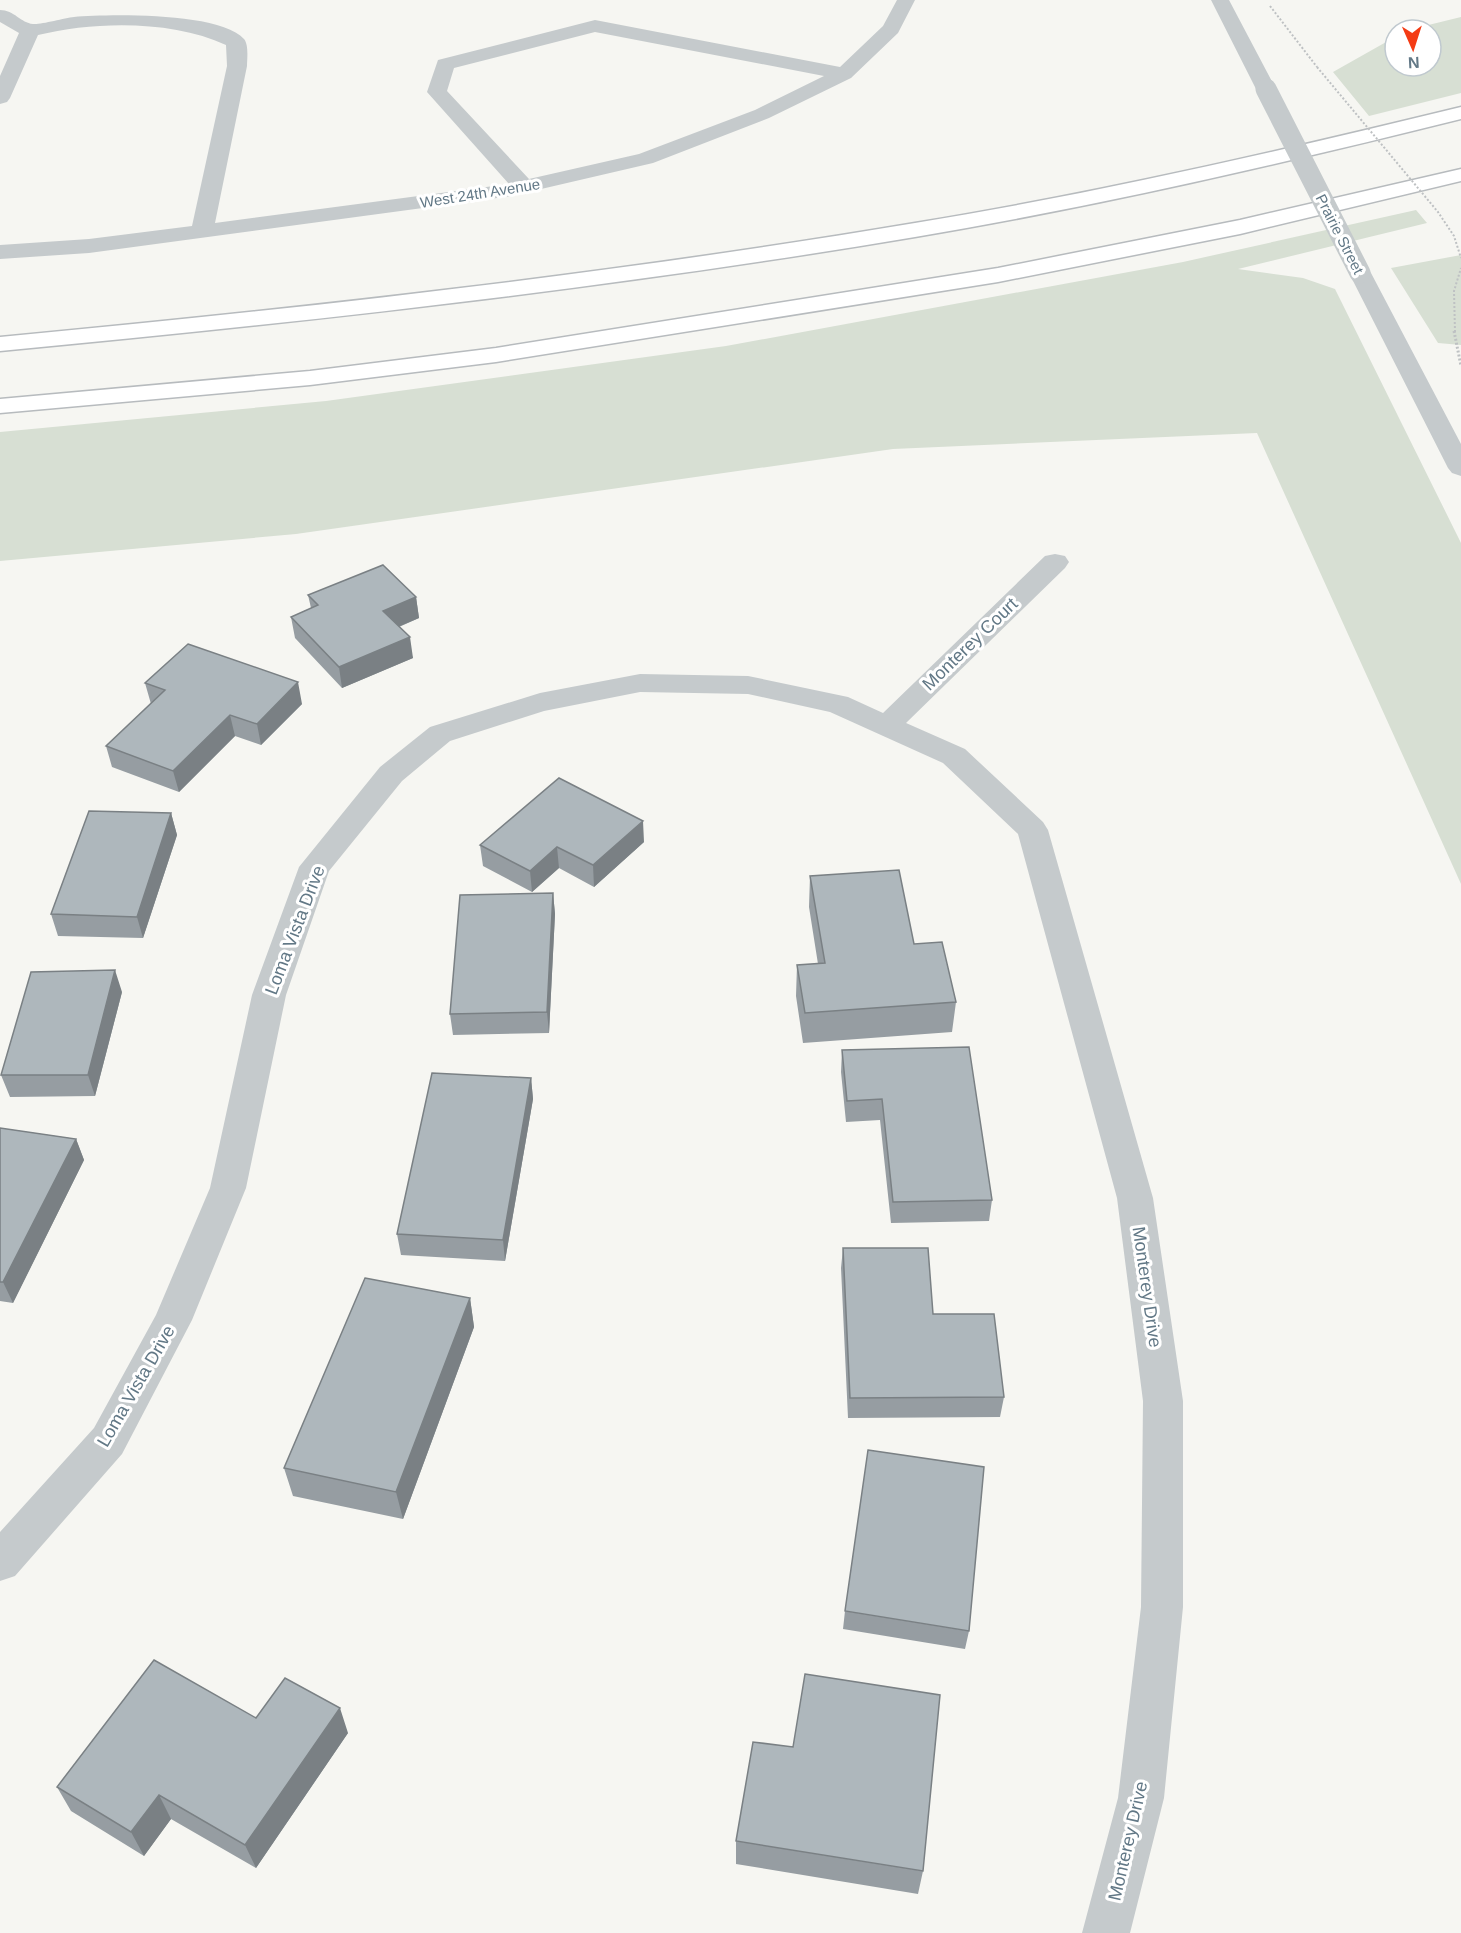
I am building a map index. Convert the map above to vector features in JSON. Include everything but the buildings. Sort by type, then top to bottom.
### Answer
[{"type":"highway","points":[[0,344],[285,317],[634,275],[817,247],[1223,172],[1461,113]]},
{"type":"highway","points":[[0,406],[310,378],[496,355],[998,275],[1240,227],[1461,175]]},
{"type":"street","name":"West 24th Avenue","points":[[0,252],[89,246],[202,232],[524,187],[646,159],[762,114],[844,74],[891,29],[906,0]]},
{"type":"street","name":"Prairie Street","points":[[1220,0],[1461,468]]},
{"type":"street","points":[[0,16],[5,16],[30,31],[48,26],[106,22],[165,23],[207,29],[236,42],[237,66],[202,232]]},
{"type":"street","points":[[524,187],[437,92],[445,64],[595,26],[844,74]]},
{"type":"street","points":[[0,98],[30,31]]},
{"type":"street","name":"Monterey Court","points":[[886,726],[1055,562]]},
{"type":"street","name":"Loma Vista Drive","points":[[0,1562],[108,1441],[173,1320],[228,1188],[269,995],[315,867],[391,774],[440,734],[540,702],[640,683],[748,685],[838,704],[886,726]]},
{"type":"street","name":"Monterey Drive","points":[[886,726],[954,756],[1032,830],[1135,1198],[1162,1401],[1162,1607],[1141,1798],[1106,1933]]},
{"type":"path","points":[[1265,0],[1317,67],[1438,212],[1454,236],[1461,258]]},
{"type":"path","points":[[1461,268],[1455,282],[1454,311],[1455,342],[1461,366]]},
{"type":"shaded area","points":[[1461,17],[1461,93],[1369,116],[1333,72],[1383,44],[1383,78],[1443,78],[1443,21]]},
{"type":"shaded area","points":[[1416,210],[1427,223],[1238,269],[1303,278],[1335,289],[1461,543],[1461,884],[1257,433],[893,449],[296,534],[0,561],[0,432],[326,401],[726,346],[1183,262]]},
{"type":"shaded area","points":[[1461,255],[1461,345],[1438,343],[1391,268]]}]
